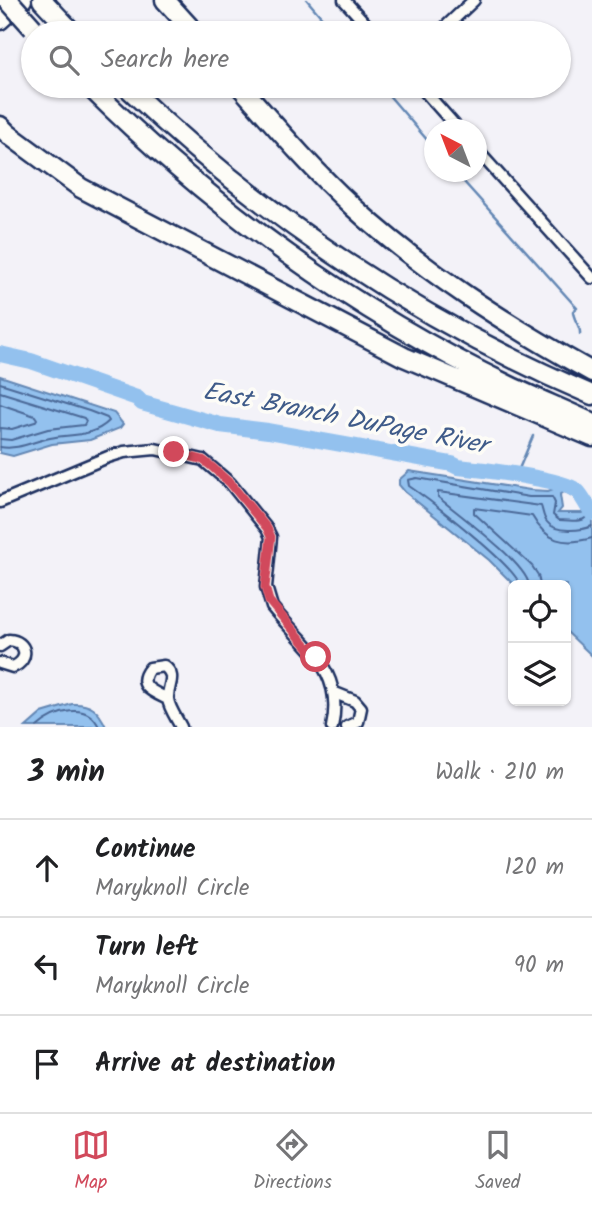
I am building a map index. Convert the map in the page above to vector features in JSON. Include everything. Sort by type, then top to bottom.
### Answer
[{"type":"highway","points":[[8,0],[27,21]]},
{"type":"highway","points":[[165,0],[185,21]]},
{"type":"highway","points":[[176,0],[189,21]]},
{"type":"highway","points":[[47,5],[62,21]]},
{"type":"highway","points":[[102,98],[212,196],[342,290],[460,360],[509,386],[592,423]]},
{"type":"highway","points":[[140,98],[229,177],[322,246],[442,321],[592,395]]},
{"type":"highway","points":[[250,98],[331,186],[415,260],[464,296],[522,333],[592,372]]},
{"type":"highway","points":[[0,126],[81,188],[404,356],[592,437]]},
{"type":"main road","points":[[0,21],[23,0]]},
{"type":"street","points":[[344,0],[363,21]]},
{"type":"street","points":[[452,21],[474,0]]},
{"type":"street","points":[[431,98],[449,119]]},
{"type":"street","points":[[487,160],[592,278]]},
{"type":"street","points":[[0,502],[124,452],[155,449],[203,460],[230,483],[267,528],[271,537],[265,587],[269,601],[322,664],[335,693],[336,710],[332,727]]},
{"type":"street","points":[[0,646],[9,640],[17,641],[23,647],[25,655],[21,663],[13,667],[0,663]]},
{"type":"street","points":[[335,693],[355,701],[360,708],[358,722],[347,727]]},
{"type":"street","points":[[168,699],[181,727]]},
{"type":"water","points":[[0,376],[114,413],[123,424],[120,428],[90,440],[52,444],[13,456],[0,453]]},
{"type":"water","points":[[409,471],[530,490],[548,491],[570,483],[578,494],[592,500],[592,656],[571,636],[571,580],[509,580],[399,485],[399,480]],"holes":[[[564,492],[576,500],[583,513],[558,513],[562,508],[560,495]]]},
{"type":"water","points":[[72,704],[93,709],[106,727],[26,727],[42,713]]},
{"type":"waterway","points":[[307,0],[325,21]]},
{"type":"waterway","points":[[391,98],[424,136]]},
{"type":"waterway","points":[[464,182],[577,308],[573,314],[580,334]]},
{"type":"waterway","name":"East Branch DuPage River","points":[[0,354],[31,361],[137,398],[142,403],[220,425],[268,431],[458,467],[556,482],[577,491],[592,513]]},
{"type":"waterway","points":[[516,476],[533,436]]},
{"type":"route","points":[[174,452],[203,460],[211,466],[260,517],[271,537],[265,587],[269,601],[316,657]]}]
